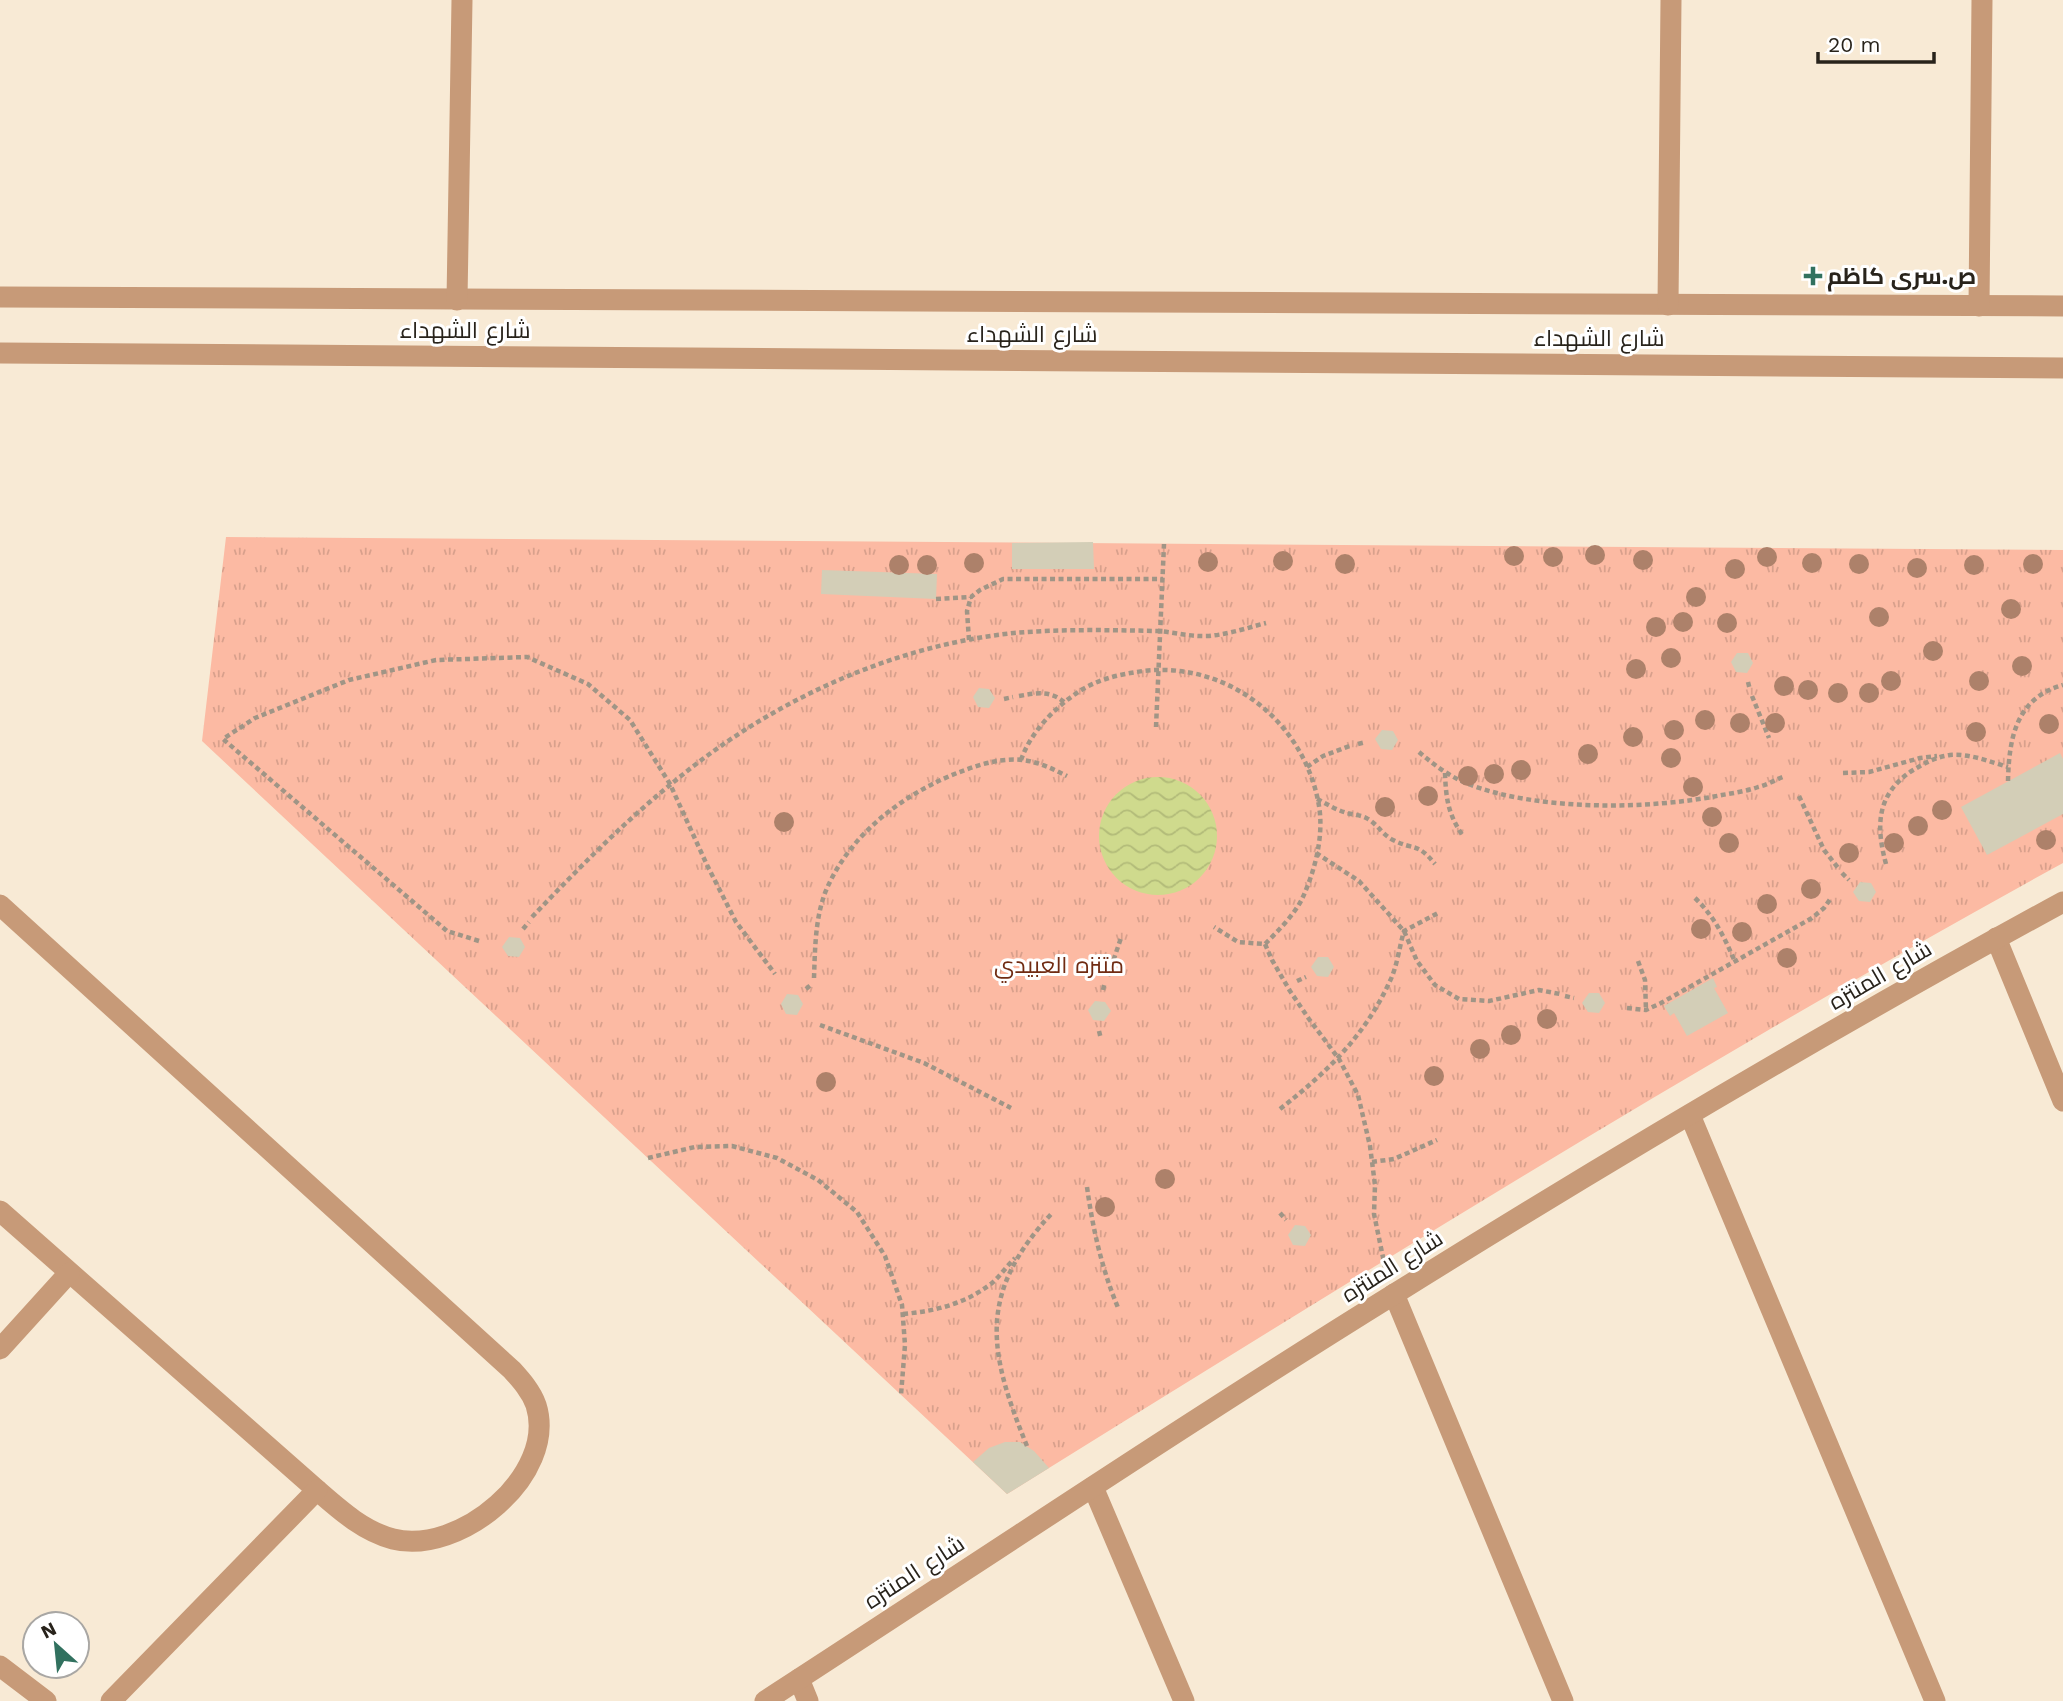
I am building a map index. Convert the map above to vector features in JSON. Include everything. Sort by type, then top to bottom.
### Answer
[{"type":"street","points":[[457,300],[462,0]]},
{"type":"street","points":[[1668,305],[1671,0]]},
{"type":"street","points":[[1979,306],[1982,0]]},
{"type":"street","points":[[0,297],[2063,306]]},
{"type":"street","name":"شارع الشهداء","points":[[0,353],[2063,368]]},
{"type":"street","name":"شارع المنتزه","points":[[765,1701],[1394,1294],[1690,1115],[2063,902]]},
{"type":"street","points":[[0,905],[512,1370],[527,1387],[536,1404],[538,1438],[534,1455],[507,1495],[485,1516],[459,1531],[425,1541],[395,1540],[371,1531],[317,1490],[0,1212]]},
{"type":"street","points":[[1996,938],[2063,1101]]},
{"type":"street","points":[[1690,1115],[1935,1701]]},
{"type":"street","points":[[0,1349],[69,1273]]},
{"type":"street","points":[[1394,1294],[1563,1701]]},
{"type":"street","points":[[1093,1487],[1184,1701]]},
{"type":"street","points":[[111,1701],[317,1490]]},
{"type":"street","points":[[0,1666],[46,1701]]},
{"type":"street","points":[[799,1679],[808,1701]]},
{"type":"path","points":[[1156,727],[1164,544]]},
{"type":"path","points":[[969,640],[967,611],[971,597],[1003,579],[1163,579]]},
{"type":"path","points":[[936,598],[971,597]]},
{"type":"path","points":[[523,929],[580,868],[670,784],[727,741],[832,682],[922,651],[1016,633],[1160,631],[1183,636],[1208,636],[1237,632],[1266,623]]},
{"type":"path","points":[[479,942],[447,931],[223,739],[256,718],[349,680],[436,660],[527,657],[588,684],[631,720],[670,784],[736,922],[775,974]]},
{"type":"path","points":[[1021,760],[1026,746],[1044,721],[1064,702],[1098,681],[1129,673],[1158,669],[1180,670],[1211,678],[1246,694],[1272,715],[1296,743],[1317,799],[1319,808],[1313,872],[1301,901],[1265,944],[1237,942],[1214,927]]},
{"type":"path","points":[[1748,682],[1769,738]]},
{"type":"path","points":[[2008,781],[2015,728],[2024,710],[2040,694],[2063,685]]},
{"type":"path","points":[[1004,699],[1036,692],[1056,696],[1064,702]]},
{"type":"path","points":[[1307,767],[1324,756],[1366,742]]},
{"type":"path","points":[[1419,752],[1444,773],[1469,784],[1524,798],[1588,805],[1643,805],[1701,799],[1757,788],[1783,777]]},
{"type":"path","points":[[1843,773],[1869,772],[1920,758],[1952,755],[1977,758],[2008,767]]},
{"type":"path","points":[[1886,864],[1880,839],[1881,816],[1888,792],[1926,761],[1952,755]]},
{"type":"path","points":[[806,989],[813,981],[816,943],[825,894],[855,846],[872,826],[896,805],[941,778],[988,762],[1021,760],[1040,763],[1068,776]]},
{"type":"path","points":[[1444,773],[1446,799],[1452,820],[1463,836]]},
{"type":"path","points":[[1798,796],[1824,850],[1849,880]]},
{"type":"path","points":[[1317,799],[1338,810],[1369,819],[1392,840],[1423,850],[1435,864]]},
{"type":"path","points":[[1316,853],[1359,881],[1404,931],[1417,961],[1436,985],[1459,999],[1489,1001],[1539,990],[1574,998]]},
{"type":"path","points":[[1695,898],[1709,911],[1735,962]]},
{"type":"path","points":[[1628,1008],[1646,1010],[1661,1003],[1812,918],[1831,898]]},
{"type":"path","points":[[1280,1108],[1339,1059],[1366,1026],[1390,981],[1404,931],[1440,912]]},
{"type":"path","points":[[1103,990],[1121,938]]},
{"type":"path","points":[[1265,944],[1293,983],[1309,1019],[1339,1059],[1358,1095],[1372,1162],[1375,1185],[1374,1214],[1383,1261],[1394,1294]]},
{"type":"path","points":[[1637,961],[1645,980],[1646,1010]]},
{"type":"path","points":[[1293,983],[1306,977]]},
{"type":"path","points":[[820,1024],[924,1063],[1011,1108]]},
{"type":"path","points":[[1099,1031],[1101,1039]]},
{"type":"path","points":[[1372,1162],[1394,1159],[1437,1140]]},
{"type":"path","points":[[648,1158],[695,1147],[732,1146],[777,1158],[818,1180],[857,1212],[885,1256],[902,1305],[905,1345],[901,1395]]},
{"type":"path","points":[[1087,1187],[1098,1252],[1118,1310]]},
{"type":"path","points":[[903,1314],[934,1311],[967,1299],[993,1282],[1053,1212]]},
{"type":"path","points":[[1280,1213],[1286,1220]]},
{"type":"path","points":[[1020,1252],[1007,1276],[997,1313],[997,1352],[1006,1391],[1027,1446]]},
{"type":"green space","name":"متنزه العبيدي","points":[[226,537],[2063,550],[2063,863],[1795,1014],[1663,1092],[1399,1251],[1007,1494],[202,741]]},
{"type":"water","points":[[1158,777],[1180,782],[1200,794],[1212,814],[1217,836],[1212,858],[1200,878],[1180,890],[1158,895],[1136,890],[1116,878],[1104,858],[1099,836],[1104,814],[1116,794],[1136,782]]},
{"type":"building","points":[[1093,542],[1094,569],[1012,569],[1012,543]]},
{"type":"building","points":[[822,570],[937,574],[936,599],[821,594]]},
{"type":"building","points":[[1737,653],[1748,653],[1753,663],[1747,673],[1736,672],[1731,662]]},
{"type":"building","points":[[979,688],[989,689],[995,698],[989,708],[978,707],[973,697]]},
{"type":"building","points":[[1382,730],[1393,731],[1398,740],[1392,750],[1381,749],[1375,739]]},
{"type":"building","points":[[2060,753],[2063,759],[2063,814],[1987,855],[1961,807]]},
{"type":"building","points":[[1860,882],[1871,883],[1876,892],[1870,902],[1859,901],[1853,892]]},
{"type":"building","points":[[509,937],[520,938],[525,947],[519,957],[508,956],[502,947]]},
{"type":"building","points":[[1318,957],[1328,957],[1334,967],[1328,977],[1317,976],[1311,967]]},
{"type":"building","points":[[1713,978],[1717,987],[1714,988],[1728,1013],[1687,1036],[1674,1013],[1670,1016],[1664,1006]]},
{"type":"building","points":[[1589,993],[1599,993],[1605,1003],[1599,1013],[1588,1012],[1582,1003]]},
{"type":"building","points":[[787,994],[798,995],[803,1004],[797,1015],[786,1014],[781,1004]]},
{"type":"building","points":[[1095,1001],[1105,1002],[1111,1011],[1104,1021],[1093,1020],[1088,1010]]},
{"type":"building","points":[[1295,1225],[1305,1226],[1311,1235],[1305,1246],[1293,1245],[1288,1235]]},
{"type":"building","points":[[1005,1442],[1020,1442],[1034,1451],[1049,1468],[1007,1494],[973,1462],[989,1448]]},
{"type":"place","name":"ص.سرى كاظم","points":[[1813,276]]}]
